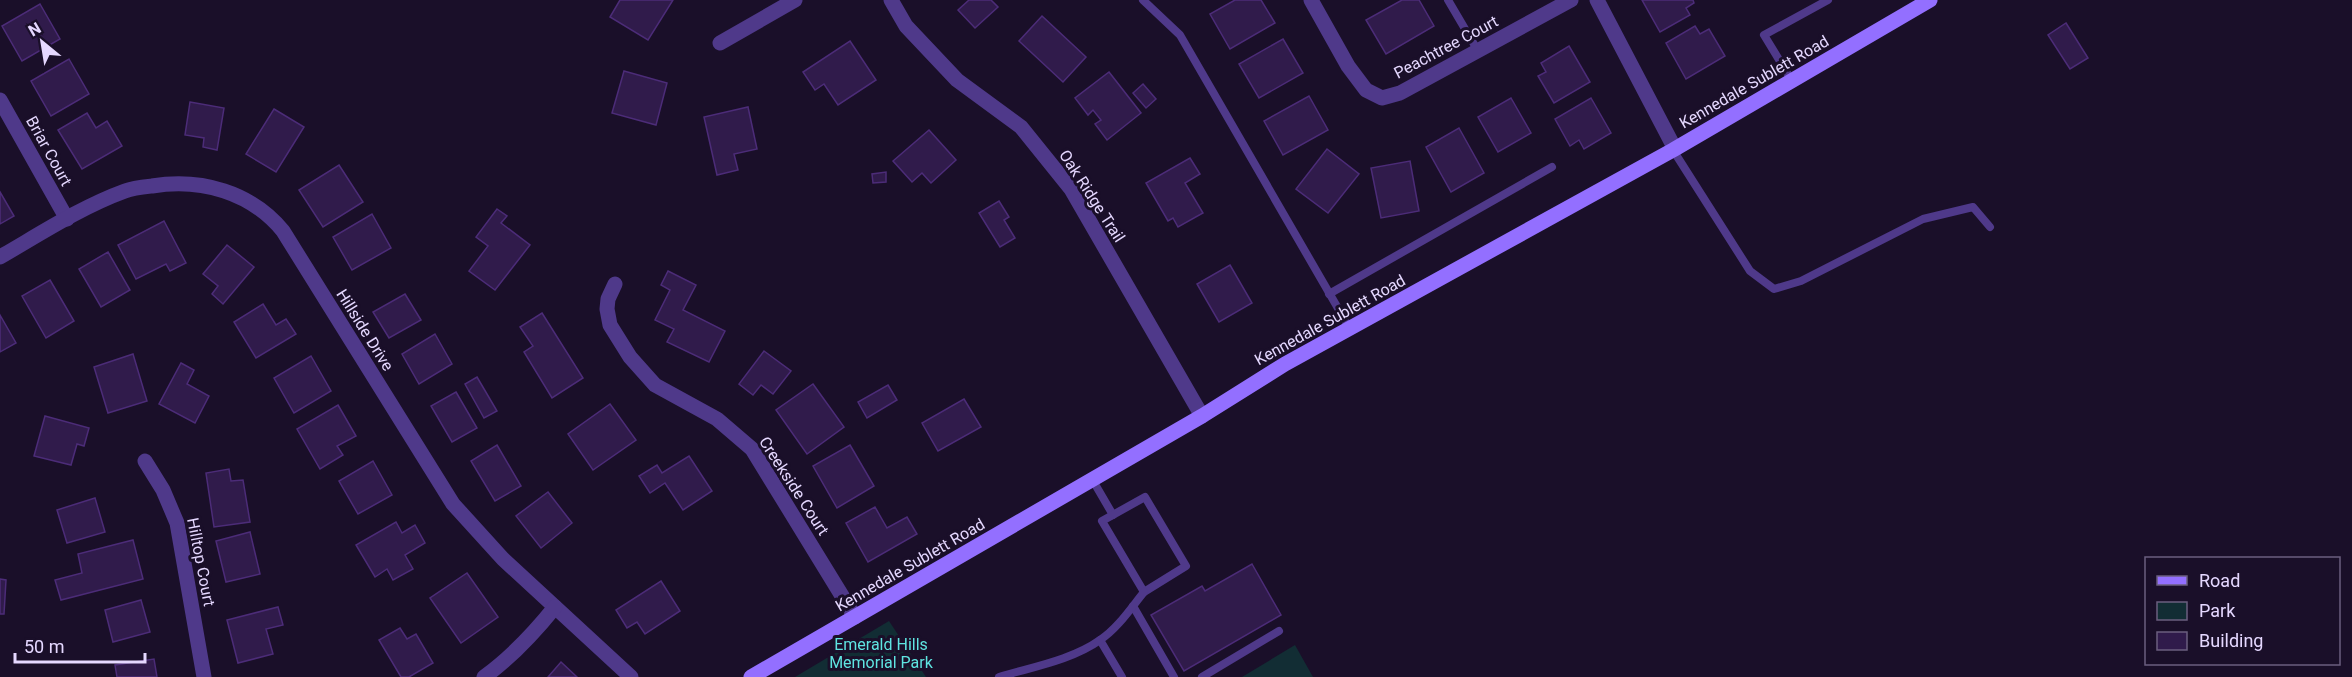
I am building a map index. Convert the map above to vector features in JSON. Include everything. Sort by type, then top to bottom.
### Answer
[{"type":"main road","name":"Kennedale Sublett Road","points":[[751,677],[1202,416],[1285,364],[1674,149],[1930,0]]},
{"type":"street","points":[[720,43],[795,0]]},
{"type":"street","name":"Oak Ridge Trail","points":[[891,0],[906,26],[957,80],[1021,127],[1071,189],[1202,416]]},
{"type":"street","name":"Peachtree Court","points":[[1311,0],[1348,66],[1366,90],[1382,98],[1400,93],[1571,0]]},
{"type":"street","points":[[1597,0],[1674,149]]},
{"type":"street","name":"Briar Court","points":[[0,100],[67,219]]},
{"type":"street","name":"Hillside Drive","points":[[0,257],[67,219],[128,190],[177,182],[233,193],[273,219],[453,504],[503,559],[631,677]]},
{"type":"street","name":"Creekside Court","points":[[615,284],[608,299],[610,325],[630,357],[655,385],[717,419],[752,449],[855,617]]},
{"type":"street","name":"Hilltop Court","points":[[145,461],[163,490],[177,523],[204,677]]},
{"type":"street","points":[[484,677],[505,662],[532,635],[555,607]]},
{"type":"lane","points":[[1143,0],[1180,35],[1350,329]]},
{"type":"lane","points":[[1448,0],[1478,51]]},
{"type":"lane","points":[[1792,81],[1764,35],[1828,0]]},
{"type":"lane","points":[[1674,149],[1750,271],[1774,290],[1801,281],[1923,219],[1972,207],[1990,227]]},
{"type":"lane","points":[[1329,294],[1552,167]]},
{"type":"lane","points":[[1092,479],[1113,515]]},
{"type":"lane","points":[[999,677],[1069,656],[1100,640],[1120,622],[1144,592],[1185,566],[1145,497],[1102,521],[1144,592]]},
{"type":"lane","points":[[1133,606],[1174,677]]},
{"type":"lane","points":[[1202,677],[1279,631]]},
{"type":"lane","points":[[1100,640],[1122,677]]},
{"type":"green space","name":"Emerald Hills Memorial Park","points":[[889,621],[926,677],[795,677]]},
{"type":"green space","points":[[1295,645],[1313,677],[1242,677]]},
{"type":"building","points":[[620,0],[673,0],[648,40],[610,17]]},
{"type":"building","points":[[969,0],[991,0],[998,7],[975,28],[958,10]]},
{"type":"building","points":[[1235,0],[1261,0],[1275,23],[1230,49],[1210,14]]},
{"type":"building","points":[[1402,0],[1419,0],[1434,26],[1386,54],[1366,20]]},
{"type":"building","points":[[1642,0],[1693,0],[1694,3],[1686,8],[1690,15],[1660,32]]},
{"type":"building","points":[[40,4],[60,39],[22,61],[2,26]]},
{"type":"building","points":[[1042,16],[1086,57],[1063,82],[1019,41]]},
{"type":"building","points":[[2066,23],[2088,58],[2070,69],[2048,35]]},
{"type":"building","points":[[1695,26],[1700,34],[1709,29],[1725,56],[1686,79],[1666,43]]},
{"type":"building","points":[[1283,39],[1303,73],[1259,98],[1239,64]]},
{"type":"building","points":[[850,41],[876,80],[838,105],[824,84],[815,90],[803,72]]},
{"type":"building","points":[[1569,46],[1590,82],[1554,103],[1538,76],[1546,72],[1541,63]]},
{"type":"building","points":[[69,59],[89,94],[51,116],[31,81]]},
{"type":"building","points":[[624,71],[667,83],[656,125],[612,113]]},
{"type":"building","points":[[1109,72],[1141,113],[1107,140],[1095,124],[1101,120],[1093,110],[1088,115],[1075,98]]},
{"type":"building","points":[[1143,84],[1156,99],[1146,108],[1133,93]]},
{"type":"building","points":[[1309,96],[1328,130],[1283,155],[1264,121]]},
{"type":"building","points":[[1511,98],[1531,133],[1498,152],[1478,117]]},
{"type":"building","points":[[1591,98],[1611,133],[1584,149],[1579,140],[1570,146],[1555,119]]},
{"type":"building","points":[[190,102],[224,108],[217,150],[203,147],[204,138],[185,135]]},
{"type":"building","points":[[748,107],[757,149],[734,154],[738,170],[717,175],[704,117]]},
{"type":"building","points":[[274,109],[304,127],[276,172],[246,154]]},
{"type":"building","points":[[87,113],[96,128],[107,121],[122,146],[82,169],[58,130]]},
{"type":"building","points":[[1459,128],[1484,173],[1451,192],[1426,147]]},
{"type":"building","points":[[929,130],[956,160],[931,183],[922,173],[912,182],[893,161]]},
{"type":"building","points":[[1327,149],[1359,174],[1328,213],[1296,189]]},
{"type":"building","points":[[1190,158],[1200,174],[1185,183],[1203,213],[1178,227],[1173,218],[1168,221],[1146,183]]},
{"type":"building","points":[[1410,161],[1419,211],[1381,218],[1371,168]]},
{"type":"building","points":[[339,165],[363,202],[323,227],[299,190]]},
{"type":"building","points":[[886,172],[886,182],[873,183],[872,174]]},
{"type":"building","points":[[0,192],[14,216],[0,224]]},
{"type":"building","points":[[999,201],[1009,217],[1004,220],[1015,238],[1000,247],[979,213]]},
{"type":"building","points":[[497,209],[507,216],[501,223],[530,245],[495,290],[469,271],[488,246],[476,237]]},
{"type":"building","points":[[372,214],[391,248],[352,270],[333,237]]},
{"type":"building","points":[[164,221],[186,263],[170,271],[166,264],[136,279],[118,245]]},
{"type":"building","points":[[227,245],[254,267],[223,304],[212,294],[218,286],[203,274]]},
{"type":"building","points":[[108,252],[130,290],[101,307],[79,269]]},
{"type":"building","points":[[1230,265],[1252,303],[1219,322],[1197,284]]},
{"type":"building","points":[[668,271],[696,285],[683,310],[725,331],[709,362],[667,342],[674,329],[655,320],[670,290],[661,285]]},
{"type":"building","points":[[50,280],[74,321],[46,338],[22,296]]},
{"type":"building","points":[[405,294],[421,320],[389,338],[373,312]]},
{"type":"building","points":[[263,304],[276,325],[286,319],[296,334],[256,358],[234,322]]},
{"type":"building","points":[[542,313],[583,378],[552,398],[524,352],[533,346],[520,327]]},
{"type":"building","points":[[0,315],[16,343],[0,352]]},
{"type":"building","points":[[435,334],[452,364],[419,384],[402,354]]},
{"type":"building","points":[[764,351],[791,371],[773,394],[761,385],[753,395],[739,384]]},
{"type":"building","points":[[133,354],[147,401],[108,413],[94,367]]},
{"type":"building","points":[[311,356],[331,391],[294,413],[274,378]]},
{"type":"building","points":[[181,363],[194,370],[187,384],[209,396],[195,423],[159,404]]},
{"type":"building","points":[[477,377],[497,411],[484,418],[465,384]]},
{"type":"building","points":[[813,384],[844,427],[807,454],[776,410]]},
{"type":"building","points":[[888,385],[897,400],[867,418],[858,402]]},
{"type":"building","points":[[456,392],[477,428],[452,442],[431,406]]},
{"type":"building","points":[[964,399],[981,427],[938,451],[922,423]]},
{"type":"building","points":[[610,404],[636,440],[593,470],[568,434]]},
{"type":"building","points":[[338,405],[356,436],[337,446],[343,455],[320,469],[297,429]]},
{"type":"building","points":[[45,416],[89,428],[84,446],[77,444],[71,465],[34,456]]},
{"type":"building","points":[[497,445],[521,486],[495,501],[471,461]]},
{"type":"building","points":[[850,445],[874,486],[837,508],[813,466]]},
{"type":"building","points":[[689,456],[712,491],[683,510],[665,483],[650,493],[639,476],[657,465],[662,473]]},
{"type":"building","points":[[373,461],[392,495],[358,514],[339,481]]},
{"type":"building","points":[[229,469],[231,481],[243,480],[250,522],[214,527],[206,473]]},
{"type":"building","points":[[548,492],[572,523],[541,548],[516,516]]},
{"type":"building","points":[[95,498],[105,532],[67,543],[57,510]]},
{"type":"building","points":[[875,507],[887,528],[907,517],[917,534],[868,562],[846,523]]},
{"type":"building","points":[[396,522],[402,533],[415,525],[425,543],[405,555],[413,569],[393,580],[387,569],[375,577],[356,545]]},
{"type":"building","points":[[250,532],[260,574],[226,582],[216,541]]},
{"type":"building","points":[[133,540],[143,579],[61,600],[55,580],[82,573],[78,554]]},
{"type":"building","points":[[1252,564],[1281,615],[1184,671],[1151,615],[1202,586],[1205,591]]},
{"type":"building","points":[[467,573],[498,617],[461,643],[430,598]]},
{"type":"building","points":[[0,579],[6,580],[4,614],[0,614]]},
{"type":"building","points":[[661,581],[680,611],[645,634],[637,622],[627,628],[616,610]]},
{"type":"building","points":[[141,600],[150,632],[113,642],[105,610]]},
{"type":"building","points":[[278,607],[283,625],[266,629],[273,654],[238,663],[227,620]]},
{"type":"building","points":[[400,628],[407,639],[416,634],[433,663],[409,677],[401,677],[379,640]]},
{"type":"building","points":[[154,659],[157,677],[117,677],[115,665]]},
{"type":"building","points":[[561,662],[577,677],[548,677]]}]
